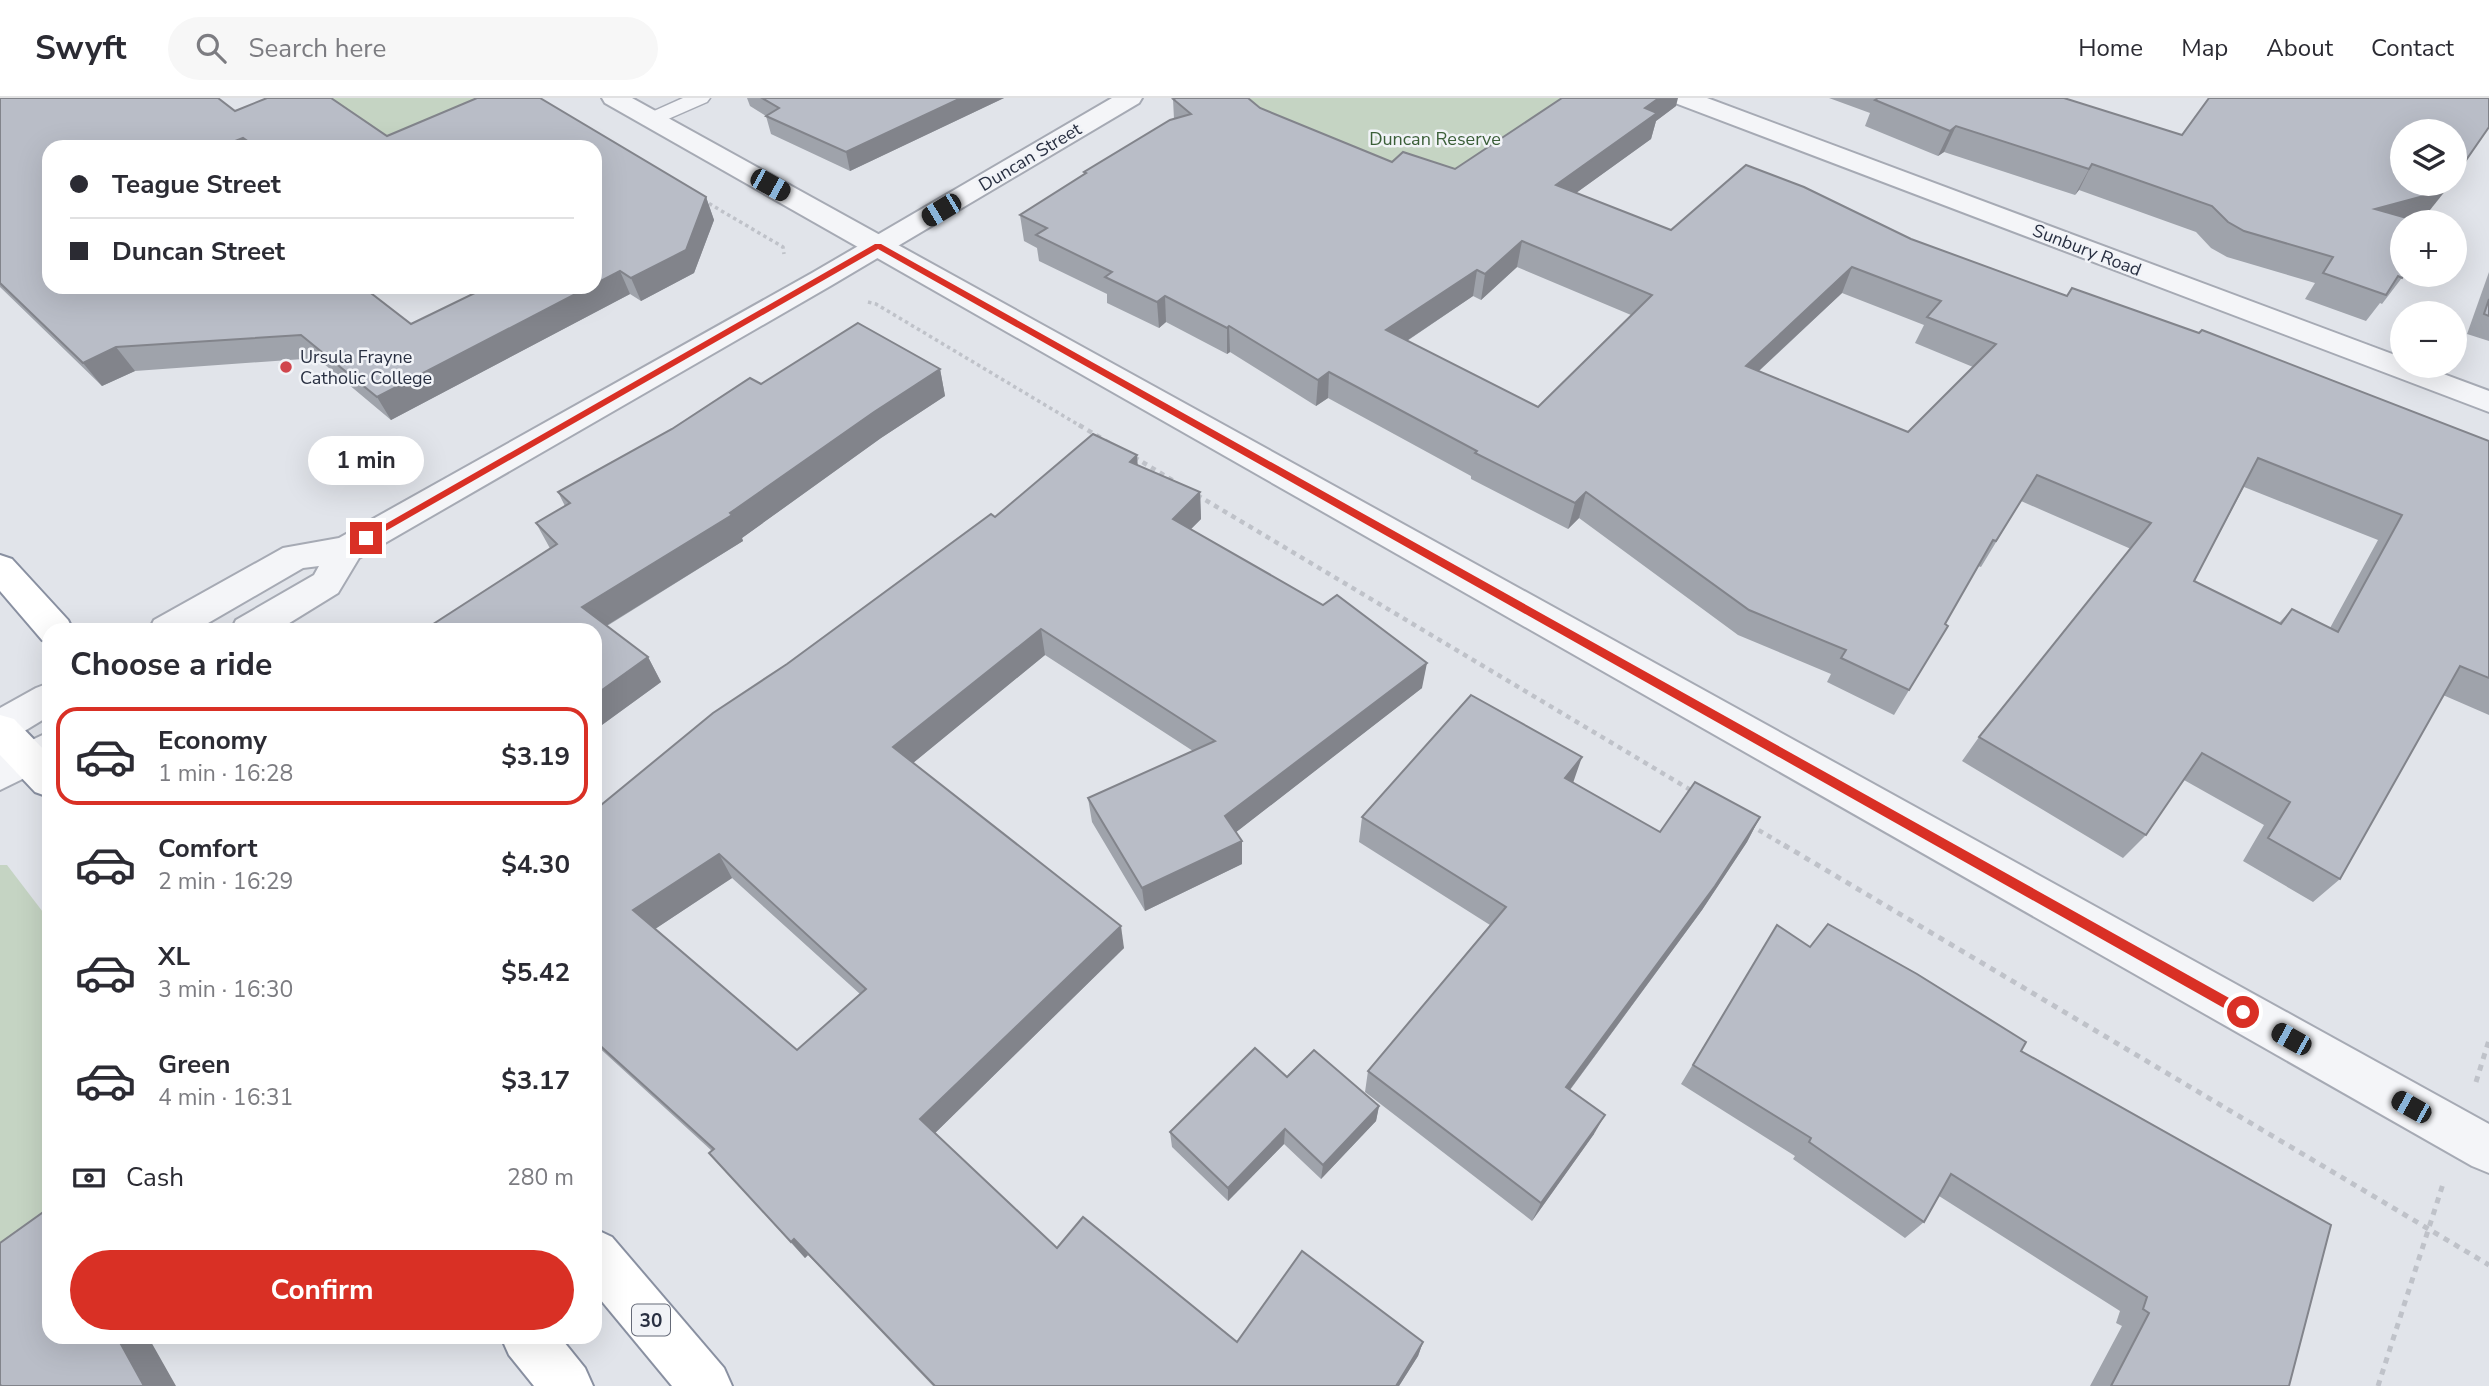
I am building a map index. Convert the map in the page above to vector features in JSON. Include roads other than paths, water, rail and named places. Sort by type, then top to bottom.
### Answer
[{"type":"highway","points":[[0,568],[49,623]]},
{"type":"highway","points":[[0,729],[31,766]]},
{"type":"highway","name":"30","points":[[602,1262],[706,1386]]},
{"type":"highway","points":[[533,1344],[567,1386]]},
{"type":"street","points":[[614,98],[2474,1142]]},
{"type":"street","name":"Duncan Street","points":[[179,623],[295,557],[347,549],[878,246],[1130,98]]},
{"type":"street","name":"Sunbury Road","points":[[1684,98],[2489,402]]},
{"type":"street","name":"Duncan Street","points":[[261,623],[326,584],[347,549]]},
{"type":"street","points":[[0,729],[42,702]]},
{"type":"lane","points":[[652,119],[700,98]]},
{"type":"place","name":"Ursula Frayne Catholic College","points":[[286,367]]},
{"type":"park label","name":"Duncan Reserve","points":[[1435,139]]}]
